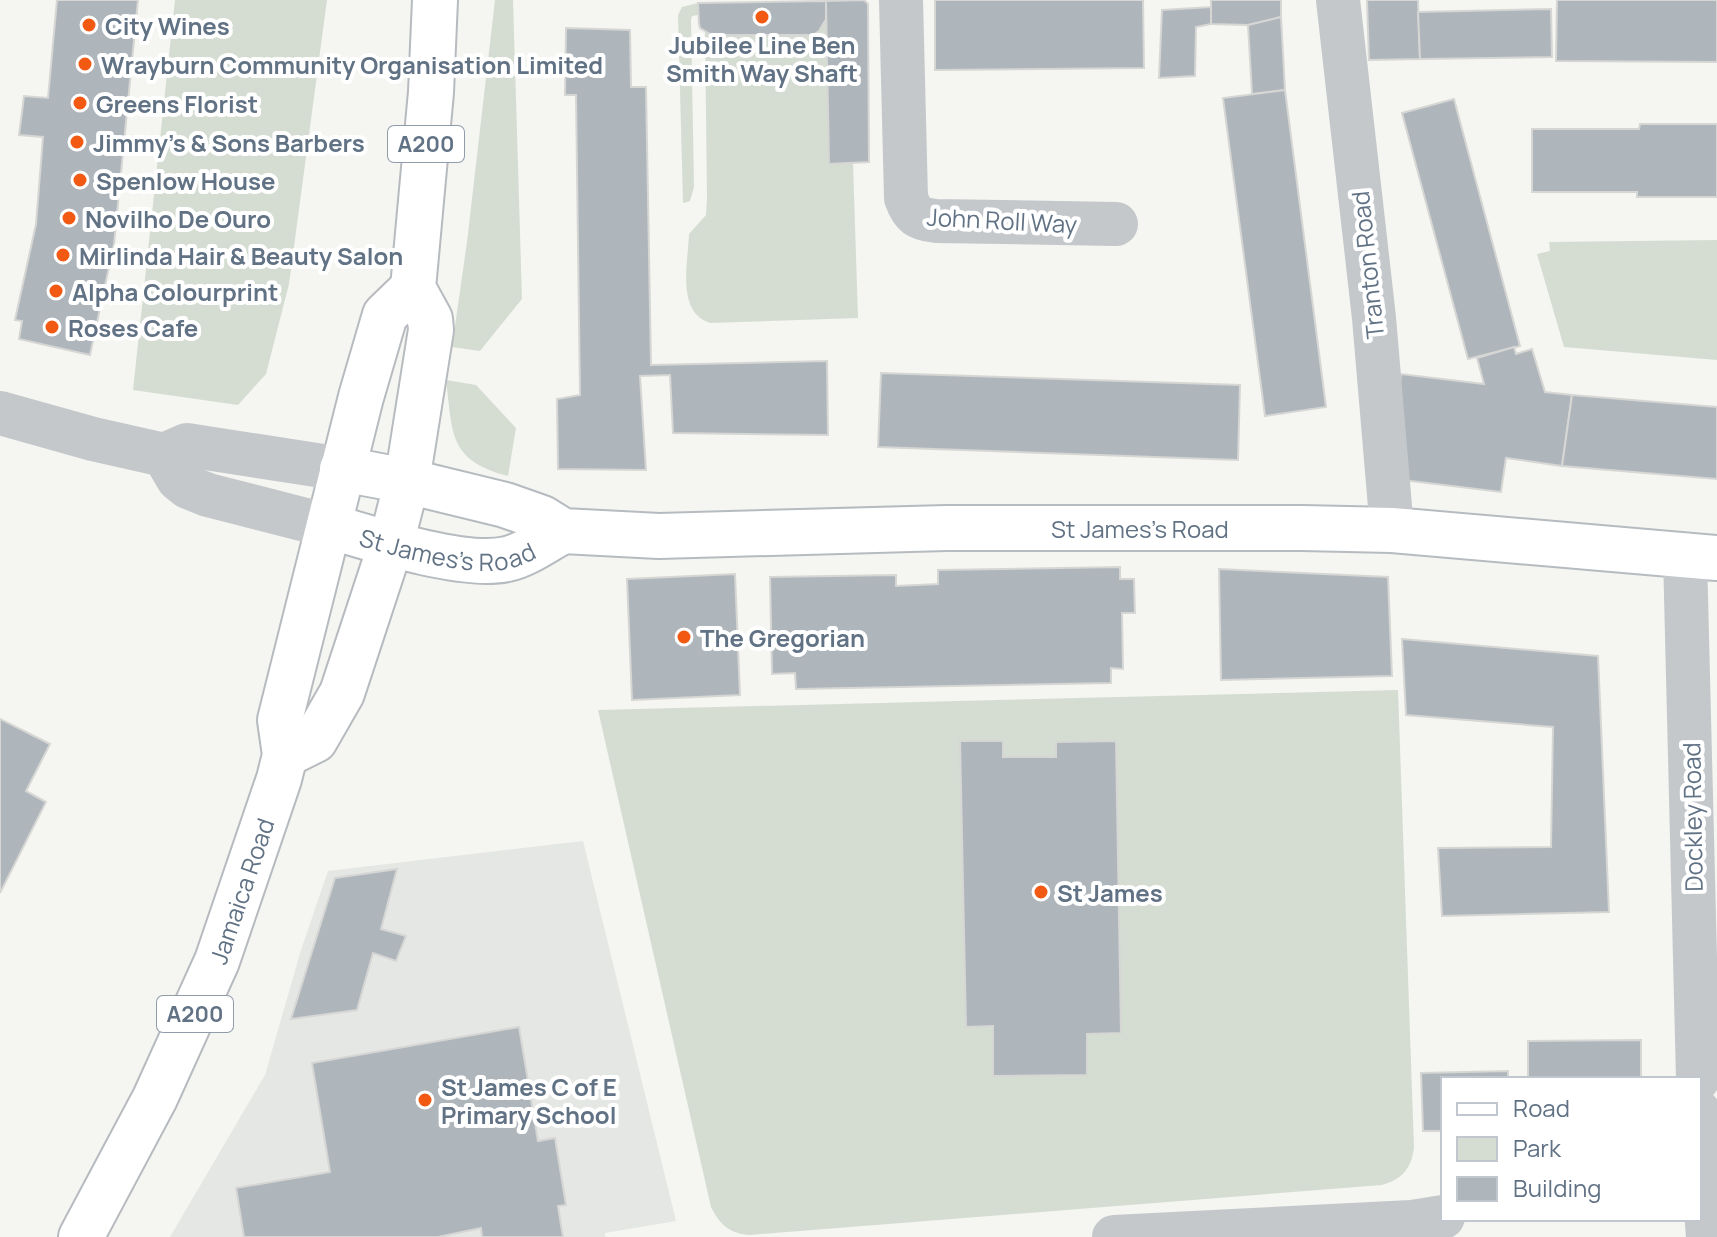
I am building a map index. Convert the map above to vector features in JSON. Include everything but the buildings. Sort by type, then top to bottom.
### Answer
[{"type":"main road","name":"A200","points":[[413,288],[431,92],[435,0]]},
{"type":"main road","name":"Jamaica Road","points":[[81,1237],[155,1098],[207,986],[240,901],[285,755],[280,720],[342,469],[385,315],[413,288]]},
{"type":"main road","points":[[285,755],[315,740],[342,693],[391,544],[407,481],[431,330],[430,319],[413,288]]},
{"type":"main road","name":"St James's Road","points":[[342,469],[505,505],[542,518],[563,531],[659,536],[946,528],[1186,526],[1392,530],[1701,556]]},
{"type":"main road","name":"St James's Road","points":[[329,526],[391,544],[459,558],[508,559],[563,531]]},
{"type":"street","name":"John Roll Way","points":[[901,0],[906,198],[911,212],[921,219],[936,221],[1116,224]]},
{"type":"street","name":"Tranton Road","points":[[1338,0],[1374,318],[1392,530]]},
{"type":"street","points":[[0,413],[164,455],[187,445],[342,469]]},
{"type":"street","points":[[164,455],[178,479],[188,487],[329,526]]},
{"type":"street","name":"Dockley Road","points":[[1698,1077],[1701,556]]},
{"type":"street","points":[[1701,1180],[1708,1237]]},
{"type":"street","points":[[1114,1237],[1390,1230],[1412,1222],[1441,1217]]},
{"type":"shaded area","points":[[583,841],[676,1221],[605,1233],[605,1237],[170,1237],[265,1075],[301,950],[328,871]]},
{"type":"green space","points":[[175,0],[327,0],[289,284],[266,374],[238,405],[133,390]]},
{"type":"green space","points":[[495,0],[513,0],[522,299],[480,351],[452,347]]},
{"type":"green space","points":[[864,0],[868,4],[869,162],[853,163],[858,318],[710,323],[692,309],[686,285],[689,234],[706,215],[705,31],[712,35],[813,35],[823,24],[826,1]]},
{"type":"green space","points":[[698,3],[698,15],[692,16],[691,20],[694,187],[690,201],[683,203],[678,15],[682,7]]},
{"type":"green space","points":[[1717,240],[1717,360],[1564,347],[1537,254],[1550,251],[1549,242]]},
{"type":"green space","points":[[446,380],[476,385],[516,428],[508,476],[474,462],[464,453],[453,430]]},
{"type":"green space","points":[[1398,690],[1414,1148],[1411,1162],[1395,1180],[1382,1185],[749,1235],[731,1230],[718,1219],[711,1207],[598,710]]},
{"type":"place","name":"Jubilee Line Ben Smith Way Shaft","points":[[762,17]]},
{"type":"place","name":"City Wines","points":[[89,25]]},
{"type":"place","name":"Wrayburn Community Organisation Limited","points":[[85,64]]},
{"type":"place","name":"Greens Florist","points":[[80,103]]},
{"type":"place","name":"Jimmy's & Sons Barbers","points":[[77,142]]},
{"type":"place","name":"Spenlow House","points":[[80,180]]},
{"type":"place","name":"Novilho De Ouro","points":[[69,218]]},
{"type":"place","name":"Mirlinda Hair & Beauty Salon","points":[[63,255]]},
{"type":"place","name":"Alpha Colourprint","points":[[56,291]]},
{"type":"place","name":"Roses Cafe","points":[[52,327]]},
{"type":"place","name":"The Gregorian","points":[[684,637]]},
{"type":"place","name":"St James","points":[[1041,892]]},
{"type":"place","name":"St James C of E Primary School","points":[[425,1100]]}]
